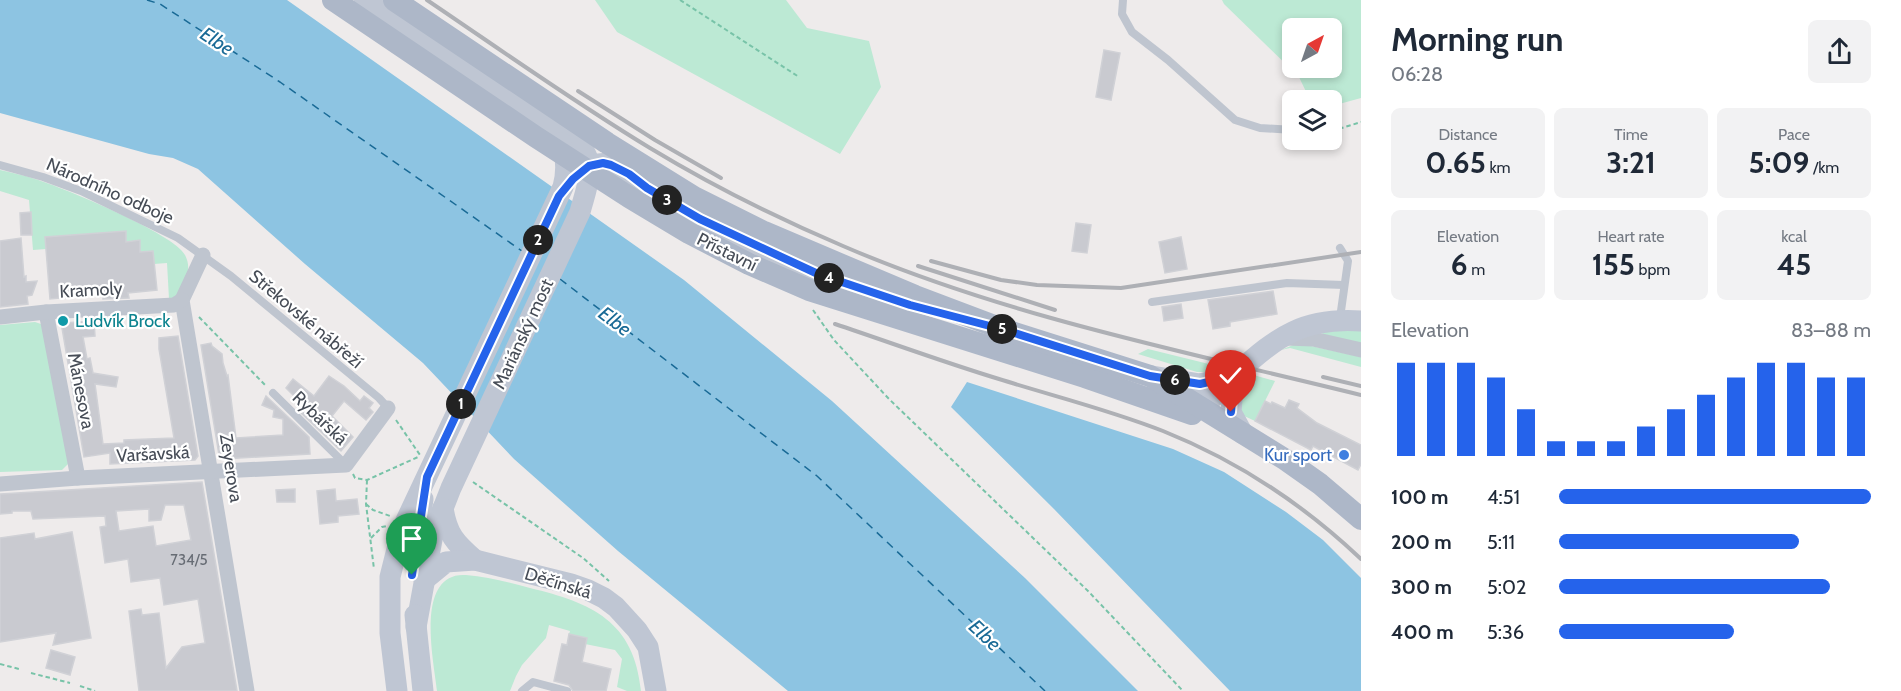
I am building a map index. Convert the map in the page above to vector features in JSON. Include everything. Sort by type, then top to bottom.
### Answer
[{"type":"main road","name":"Přístavní","points":[[333,0],[629,197],[689,233],[749,264],[809,291],[1174,406],[1243,434]]},
{"type":"main road","name":"Přístavní","points":[[394,0],[607,143],[694,197],[824,259],[1005,330],[1150,376],[1286,460],[1320,484],[1361,519]]},
{"type":"street","points":[[364,0],[544,122],[573,138],[582,149],[589,166],[603,163],[611,165],[629,174],[647,188]]},
{"type":"street","name":"Mariánský most","points":[[424,467],[559,196],[566,177],[565,158],[556,134],[544,122]]},
{"type":"street","name":"Mariánský most","points":[[559,196],[573,179],[589,166]]},
{"type":"street","name":"Mariánský most","points":[[416,627],[434,534],[447,498],[580,212],[589,166]]},
{"type":"street","name":"Mariánský most","points":[[580,212],[593,198],[613,185],[628,184],[647,188]]},
{"type":"street","name":"Přístavní","points":[[647,188],[700,219],[964,338]]},
{"type":"street","points":[[182,300],[203,255]]},
{"type":"street","name":"Přístavní","points":[[818,274],[910,305],[1005,330]]},
{"type":"street","name":"Kramoly","points":[[0,317],[46,312],[174,305],[182,300]]},
{"type":"street","name":"Zeyerova","points":[[182,300],[247,691]]},
{"type":"street","name":"Mánesova","points":[[46,312],[78,478]]},
{"type":"street","points":[[1174,406],[1199,405],[1212,399],[1234,376],[1280,338],[1300,327],[1319,322],[1350,320]]},
{"type":"street","points":[[1280,338],[1313,339],[1361,350]]},
{"type":"street","points":[[1150,376],[1200,384],[1234,376]]},
{"type":"street","points":[[1234,376],[1231,412],[1243,434]]},
{"type":"street","points":[[346,465],[388,408]]},
{"type":"street","name":"Varšavská","points":[[0,483],[346,465]]},
{"type":"street","points":[[423,691],[412,575],[424,467]]},
{"type":"street","points":[[397,691],[390,633],[390,577],[402,529],[424,467]]},
{"type":"street","points":[[447,498],[446,526],[459,547],[475,560]]},
{"type":"street","name":"Děčínská","points":[[424,580],[446,562],[475,560],[571,584],[604,598],[628,618],[648,647],[656,691]]},
{"type":"lane","points":[[1123,0],[1122,14],[1132,32],[1168,60],[1235,120],[1260,129],[1282,130]]},
{"type":"lane","name":"Národního odboje","points":[[0,165],[43,177],[113,205],[178,238],[203,255]]},
{"type":"lane","points":[[1340,248],[1348,261],[1344,285],[1350,320]]},
{"type":"lane","name":"Střekovské nábřeží","points":[[203,255],[379,398],[388,408]]},
{"type":"lane","points":[[1152,302],[1287,283],[1344,285]]},
{"type":"lane","name":"Rybářská","points":[[273,393],[346,465]]},
{"type":"lane","points":[[522,691],[532,682],[567,691]]},
{"type":"path","points":[[680,0],[799,77]]},
{"type":"path","points":[[1342,128],[1361,122]]},
{"type":"path","points":[[182,300],[273,393]]},
{"type":"path","points":[[812,308],[834,340],[889,399],[1088,591],[1183,691]]},
{"type":"path","points":[[388,408],[424,467]]},
{"type":"path","points":[[346,465],[355,478],[367,480],[416,458],[424,467]]},
{"type":"path","points":[[367,480],[366,504],[371,538]]},
{"type":"path","points":[[474,482],[584,558],[609,582]]},
{"type":"path","points":[[366,504],[394,518]]},
{"type":"path","points":[[0,664],[19,669]]},
{"type":"path","points":[[31,673],[70,683]]},
{"type":"path","points":[[80,686],[95,691]]},
{"type":"green space","points":[[595,0],[786,0],[807,28],[869,41],[881,87],[840,154],[617,32]]},
{"type":"green space","points":[[1222,0],[1361,0],[1361,98],[1342,103],[1342,90],[1305,90],[1299,78],[1342,78],[1342,18],[1282,18],[1282,60]]},
{"type":"green space","points":[[0,170],[49,184],[92,201],[161,235],[177,246],[185,255],[188,273],[173,301],[169,299],[167,263],[154,264],[153,251],[140,252],[139,240],[126,242],[125,231],[45,237],[46,249],[33,250],[29,200],[0,191]]},
{"type":"green space","points":[[35,322],[44,325],[69,463],[62,470],[0,472],[0,325]]},
{"type":"green space","points":[[1361,328],[1361,346],[1332,339],[1316,330]]},
{"type":"green space","points":[[1293,345],[1311,346],[1361,357],[1361,367],[1290,348],[1281,350]]},
{"type":"green space","points":[[1148,349],[1221,367],[1207,372],[1197,372],[1138,354]]},
{"type":"green space","points":[[1250,374],[1275,381],[1255,421],[1242,415],[1240,404],[1244,384]]},
{"type":"green space","points":[[457,575],[498,580],[552,594],[591,609],[619,632],[629,647],[637,667],[641,691],[627,691],[617,687],[622,659],[615,650],[585,644],[587,638],[569,634],[570,631],[549,625],[546,638],[522,665],[510,691],[437,691],[431,646],[435,596],[441,584]]},
{"type":"water","name":"Elbe","points":[[0,0],[287,0],[684,280],[832,401],[1025,578],[1138,691],[788,691],[618,551],[514,459],[423,363],[305,264],[198,169],[173,158],[149,154],[0,113]]},
{"type":"water","points":[[967,382],[1173,449],[1224,472],[1286,512],[1323,540],[1361,578],[1361,691],[1230,691],[1054,509],[951,407]]},
{"type":"building","points":[[1104,50],[1120,53],[1111,100],[1096,97]]},
{"type":"building","points":[[31,212],[32,235],[21,235],[20,213]]},
{"type":"building","points":[[1076,223],[1091,225],[1087,253],[1072,251]]},
{"type":"building","points":[[126,231],[126,242],[140,240],[140,252],[153,251],[157,290],[128,293],[129,298],[103,299],[103,294],[50,299],[45,237]]},
{"type":"building","points":[[1181,237],[1187,269],[1165,273],[1159,242]]},
{"type":"building","points":[[21,238],[24,277],[26,276],[26,282],[37,281],[32,295],[27,296],[28,304],[0,307],[0,241]]},
{"type":"building","points":[[1273,291],[1277,314],[1230,322],[1230,326],[1213,329],[1208,300]]},
{"type":"building","points":[[1181,304],[1183,318],[1164,321],[1162,307]]},
{"type":"building","points":[[94,321],[95,336],[83,337],[87,359],[90,358],[93,373],[118,377],[116,387],[95,384],[103,444],[124,443],[124,440],[174,438],[159,338],[178,336],[198,456],[195,460],[110,464],[110,453],[84,457],[62,328],[63,323]]},
{"type":"building","points":[[211,343],[222,354],[228,375],[236,438],[283,435],[283,419],[273,417],[274,410],[262,405],[266,396],[309,437],[310,454],[223,459],[219,455],[201,345]]},
{"type":"building","points":[[329,376],[360,401],[364,396],[373,403],[369,408],[373,412],[366,420],[344,401],[332,416],[353,437],[341,451],[298,410],[314,416],[286,388],[293,379],[314,396]]},
{"type":"building","points":[[1289,400],[1299,404],[1297,408],[1317,423],[1361,445],[1361,464],[1358,470],[1313,446],[1311,450],[1255,421],[1265,401],[1285,408]]},
{"type":"building","points":[[202,482],[237,691],[139,691],[129,611],[141,609],[142,615],[159,613],[166,668],[182,647],[205,643],[198,599],[164,605],[160,578],[131,582],[128,559],[105,563],[100,527],[106,526],[105,516],[33,519],[31,511],[12,511],[12,513],[0,514],[0,494]],"holes":[[[165,505],[184,505],[191,540],[156,546],[153,526],[119,531],[116,511],[149,509],[149,521],[161,520]]]},
{"type":"building","points":[[295,489],[295,502],[277,502],[276,490]]},
{"type":"building","points":[[335,489],[336,501],[357,499],[359,514],[338,516],[338,522],[320,524],[317,491]]},
{"type":"building","points":[[72,532],[91,638],[53,645],[56,633],[0,642],[0,538],[34,533],[35,539]]},
{"type":"building","points":[[569,634],[587,638],[582,662],[611,669],[606,691],[573,691],[569,685],[554,681],[562,644],[567,645]]},
{"type":"building","points":[[51,650],[75,657],[70,675],[46,668]]},
{"type":"ferry route","points":[[147,0],[160,4],[280,82],[522,251]]},
{"type":"ferry route","points":[[560,279],[817,476],[1045,691]]},
{"type":"railway","points":[[427,0],[566,94],[673,162],[745,200],[843,246],[905,271],[1034,313],[1164,348],[1361,395]]},
{"type":"railway","points":[[578,91],[655,140],[721,178]]},
{"type":"railway","points":[[931,261],[1001,280],[1037,285],[1121,288],[1361,252]]},
{"type":"railway","points":[[918,266],[1055,310]]},
{"type":"railway","points":[[835,324],[978,372],[1123,416],[1191,443],[1243,470],[1293,502],[1361,559]]},
{"type":"railway","points":[[1323,377],[1361,386]]},
{"type":"place","name":"Ludvík Brock","points":[[63,321]]},
{"type":"place","name":"Kur sport","points":[[1344,455]]},
{"type":"route","points":[[412,575],[427,477],[559,196],[581,171],[596,164],[603,163],[617,167],[647,188],[700,219],[759,248],[818,274],[910,305],[1005,330],[1150,376],[1200,384],[1234,376],[1231,412]]}]
